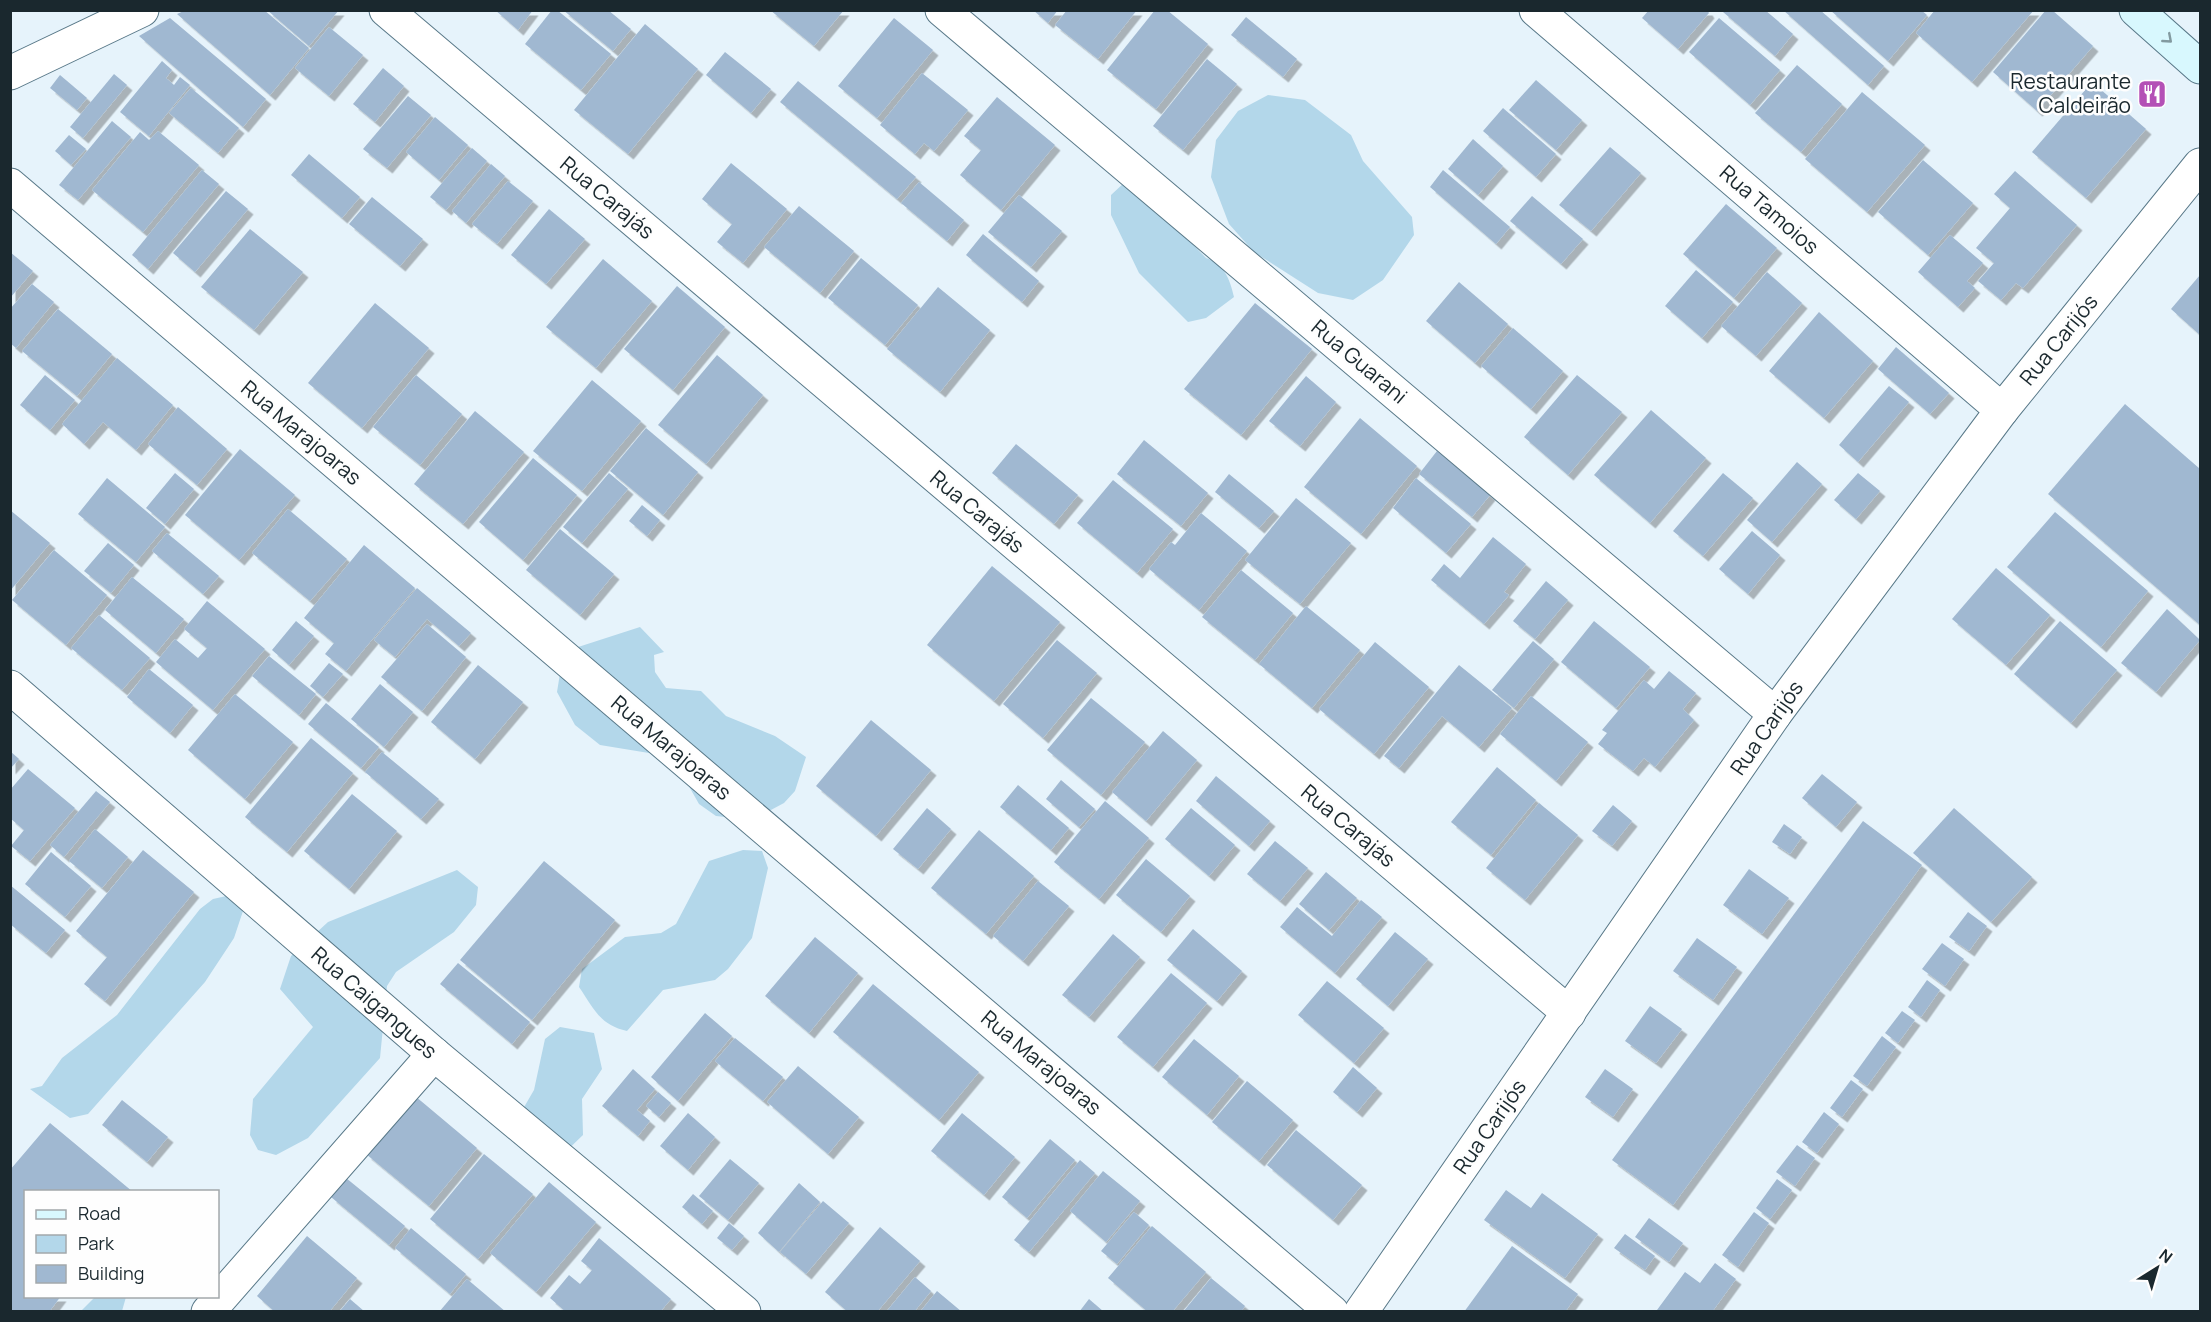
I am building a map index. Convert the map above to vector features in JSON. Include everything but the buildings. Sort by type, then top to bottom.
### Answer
[{"type":"main road","points":[[2136,10],[2200,67]]},
{"type":"street","points":[[10,73],[142,10]]},
{"type":"street","name":"Rua Carajás","points":[[386,10],[1569,1013]]},
{"type":"street","name":"Rua Guarani","points":[[942,10],[1775,714]]},
{"type":"street","name":"Rua Tamoios","points":[[1536,10],[2002,410]]},
{"type":"street","name":"Rua Carijós","points":[[1361,1311],[1775,714],[2002,410],[2200,165]]},
{"type":"street","name":"Rua Marajoaras","points":[[10,185],[1332,1311]]},
{"type":"street","name":"Rua Caigangues","points":[[10,687],[434,1054],[744,1311]]},
{"type":"street","points":[[208,1311],[434,1054]]},
{"type":"green space","points":[[1268,95],[1305,100],[1351,135],[1363,161],[1412,217],[1414,235],[1383,280],[1353,300],[1318,293],[1254,252],[1229,224],[1211,177],[1216,140],[1238,111]]},
{"type":"green space","points":[[1125,182],[1142,192],[1206,258],[1222,268],[1234,297],[1206,318],[1188,322],[1139,273],[1111,215],[1111,195]]},
{"type":"green space","points":[[640,627],[664,652],[654,655],[655,672],[666,688],[701,691],[726,716],[775,736],[806,757],[795,791],[784,803],[752,820],[716,816],[699,804],[682,774],[655,754],[600,745],[575,725],[557,692],[562,661],[572,649]]},
{"type":"green space","points":[[743,850],[762,851],[768,868],[752,938],[728,969],[715,980],[663,990],[627,1031],[610,1025],[598,1015],[579,987],[582,969],[625,937],[661,933],[676,924],[709,861]]},
{"type":"green space","points":[[457,870],[478,887],[476,905],[454,932],[396,972],[387,986],[380,1058],[308,1138],[276,1155],[258,1150],[250,1135],[253,1099],[313,1027],[280,989],[291,956],[328,922]]},
{"type":"green space","points":[[231,895],[245,905],[234,938],[205,982],[88,1114],[70,1118],[30,1089],[42,1086],[62,1058],[117,1015],[200,909],[213,899]]},
{"type":"green space","points":[[560,1027],[594,1033],[602,1069],[582,1099],[583,1135],[558,1159],[516,1121],[534,1090],[545,1039]]},
{"type":"green space","points":[[94,1298],[126,1298],[122,1311],[81,1311]]},
{"type":"place","name":"Restaurante Caldeirão","points":[[2152,94]]}]
